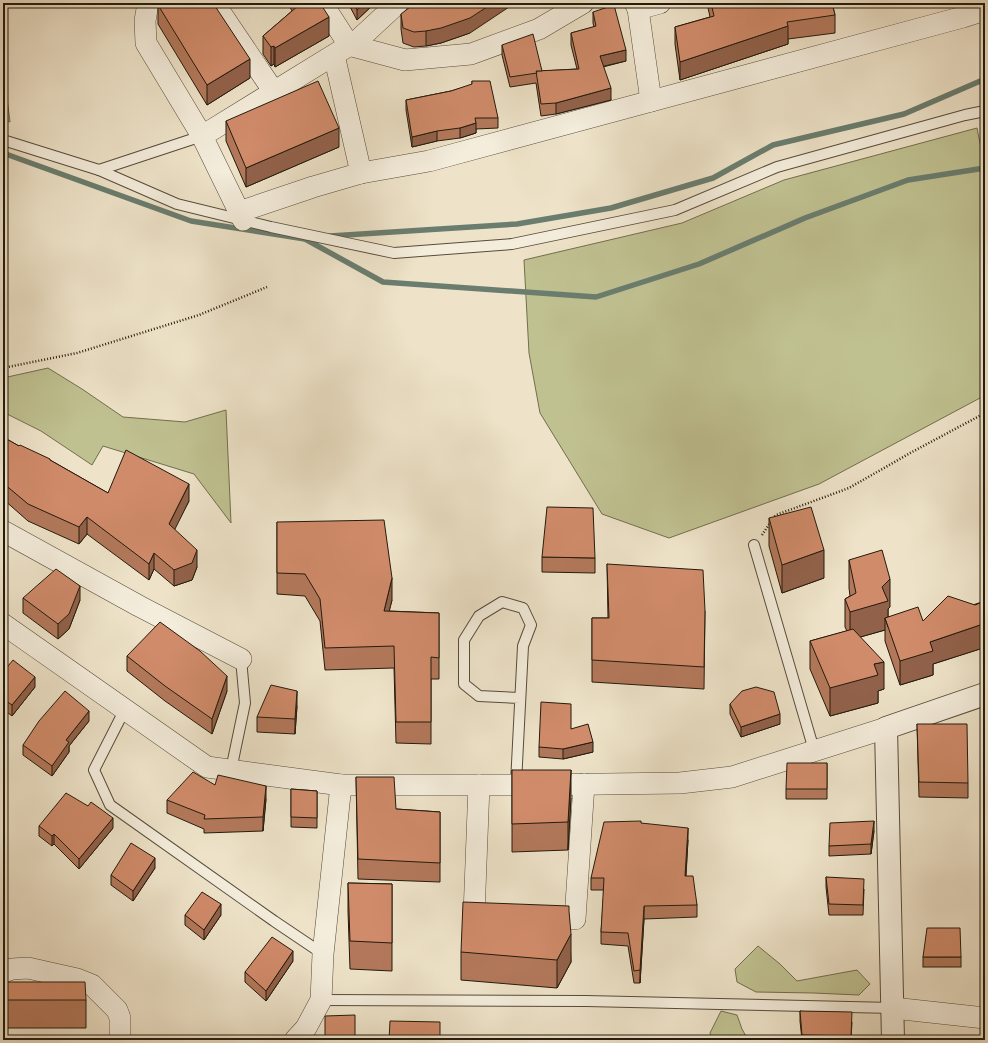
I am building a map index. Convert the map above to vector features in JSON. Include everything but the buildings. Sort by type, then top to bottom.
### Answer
[{"type":"street","points":[[148,3],[145,22],[146,43],[202,136],[241,216],[313,187],[361,173],[429,161],[651,101],[961,10],[985,10]]},
{"type":"street","points":[[214,3],[274,92]]},
{"type":"street","points":[[322,3],[341,50],[361,173]]},
{"type":"street","points":[[202,136],[358,40],[398,3]]},
{"type":"street","points":[[341,50],[405,60],[471,54],[539,29],[583,3]]},
{"type":"street","points":[[651,101],[637,6],[660,3]]},
{"type":"street","points":[[3,531],[139,606],[241,659]]},
{"type":"street","points":[[3,624],[207,767],[341,785],[680,783],[732,777],[886,728],[985,694]]},
{"type":"street","points":[[886,728],[893,1040]]},
{"type":"street","points":[[479,785],[474,915],[575,918],[584,784]]},
{"type":"street","points":[[295,1040],[306,1028],[321,1000],[322,954],[341,785]]},
{"type":"street","points":[[3,972],[12,969],[28,968],[77,979],[92,985],[117,1010],[120,1018],[120,1040]]},
{"type":"street","points":[[960,1015],[985,1007]]},
{"type":"street","points":[[892,1008],[985,1018]]},
{"type":"lane","points":[[3,140],[99,170],[177,204],[241,216],[270,227],[394,253],[512,244],[674,210],[777,167],[965,115],[985,111]]},
{"type":"lane","points":[[99,170],[202,136]]},
{"type":"lane","points":[[754,545],[814,750]]},
{"type":"lane","points":[[516,785],[523,646],[531,625],[523,608],[502,602],[479,616],[464,640],[464,684],[479,696],[520,698]]},
{"type":"lane","points":[[231,770],[245,703],[241,659]]},
{"type":"lane","points":[[125,709],[94,770],[110,805],[322,954]]},
{"type":"lane","points":[[321,1000],[586,1001],[892,1008]]},
{"type":"path","points":[[3,368],[77,353],[199,316],[267,287]]},
{"type":"path","points":[[754,545],[776,515],[849,488],[985,413]]},
{"type":"green space","points":[[3,94],[7,98],[10,122],[3,119]]},
{"type":"green space","points":[[977,128],[985,169],[985,393],[980,398],[819,484],[669,538],[602,514],[540,413],[529,353],[524,260],[682,223],[784,180]]},
{"type":"green space","points":[[48,368],[123,417],[185,422],[226,410],[231,523],[194,474],[103,446],[92,465],[41,431],[3,412],[3,378]]},
{"type":"green space","points":[[758,946],[780,964],[797,981],[857,970],[870,984],[859,995],[756,992],[737,982],[735,969]]},
{"type":"green space","points":[[721,1011],[737,1015],[748,1040],[712,1040],[710,1033]]},
{"type":"waterway","points":[[330,236],[517,224],[611,208],[713,178],[773,145],[904,114],[985,79]]},
{"type":"waterway","points":[[3,153],[191,221],[305,239],[312,238]]},
{"type":"waterway","points":[[305,239],[383,282],[596,297],[699,264],[805,218],[908,180],[985,168]]}]
